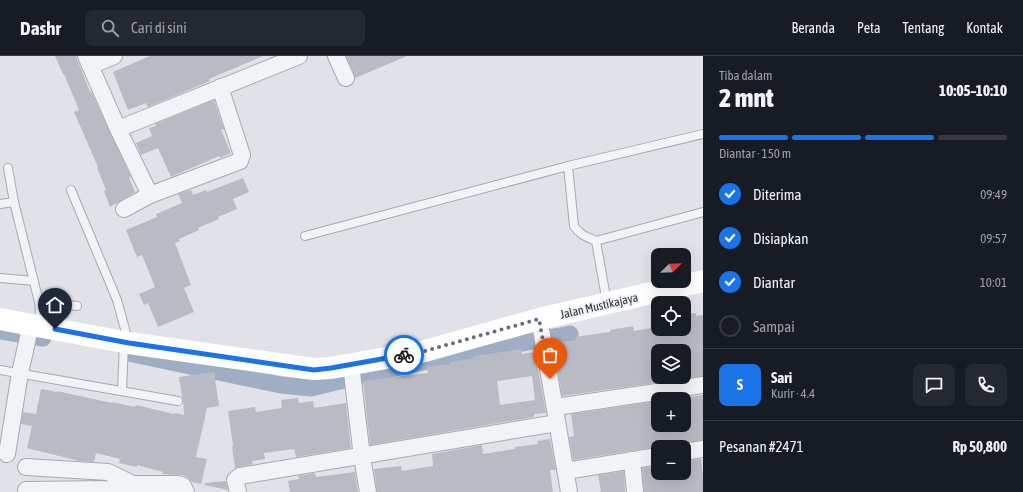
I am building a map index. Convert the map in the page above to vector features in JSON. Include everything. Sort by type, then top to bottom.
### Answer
[{"type":"main road","name":"Jalan Mustikajaya","points":[[0,319],[126,342],[314,370],[425,351],[539,319],[703,281]]},
{"type":"street","points":[[114,56],[88,61],[118,129],[150,195]]},
{"type":"street","points":[[118,129],[299,56]]},
{"type":"street","points":[[336,56],[346,78]]},
{"type":"street","points":[[124,209],[150,195],[240,161],[242,155],[220,87]]},
{"type":"street","points":[[539,319],[557,415],[569,492]]},
{"type":"street","points":[[36,325],[20,373],[4,455],[18,459],[26,467],[28,478],[26,491],[109,488],[133,484],[178,484],[182,486],[186,492]]},
{"type":"street","points":[[351,364],[362,457],[368,492]]},
{"type":"street","points":[[238,492],[235,480],[240,476],[362,457],[703,385]]},
{"type":"street","points":[[691,451],[703,449]]},
{"type":"street","points":[[566,471],[651,457]]},
{"type":"street","points":[[632,460],[635,492]]},
{"type":"street","points":[[26,467],[108,472],[133,484]]},
{"type":"lane","points":[[305,236],[568,166],[703,134]]},
{"type":"lane","points":[[568,166],[574,226],[583,236],[596,241],[703,212]]},
{"type":"lane","points":[[8,168],[14,202],[39,302],[36,325]]},
{"type":"lane","points":[[71,190],[117,300],[126,342],[122,391]]},
{"type":"lane","points":[[0,204],[14,202]]},
{"type":"lane","points":[[596,241],[608,304]]},
{"type":"lane","points":[[0,278],[34,281]]},
{"type":"lane","points":[[39,302],[77,306]]},
{"type":"lane","points":[[0,370],[178,400]]},
{"type":"building","points":[[55,56],[76,56],[90,92],[91,91],[131,177],[129,178],[135,192],[110,207],[104,191],[106,190],[97,168],[98,167],[74,112],[79,110]]},
{"type":"building","points":[[150,56],[263,56],[209,79],[210,81],[148,107],[146,103],[128,110],[113,72]]},
{"type":"building","points":[[346,56],[407,56],[355,78]]},
{"type":"building","points":[[214,100],[224,129],[221,130],[231,153],[220,158],[219,156],[171,177],[158,148],[141,155],[136,143],[152,136],[149,128],[156,126],[155,124]]},
{"type":"building","points":[[243,178],[249,192],[233,199],[237,209],[218,217],[219,219],[198,228],[199,230],[179,239],[180,241],[175,243],[191,285],[184,288],[194,312],[158,327],[148,303],[144,305],[139,294],[155,287],[142,255],[137,257],[126,230],[157,217],[156,214],[182,203],[178,194],[191,190],[193,195],[206,190],[207,192]]},
{"type":"building","points":[[691,313],[696,313],[696,316],[703,315],[703,376],[691,378],[691,344],[651,344],[651,383],[562,396],[553,343],[576,340],[575,337],[610,332],[610,330],[633,326],[634,331],[651,328],[651,336],[691,336]]},
{"type":"building","points":[[521,349],[522,354],[535,352],[546,413],[534,414],[534,417],[370,445],[363,381],[428,373],[427,367],[450,364],[450,362],[474,358],[474,356]],"holes":[[[532,376],[535,400],[500,405],[497,381]]]},
{"type":"building","points":[[214,372],[219,406],[207,408],[196,457],[207,459],[201,484],[192,482],[187,477],[182,475],[162,474],[163,472],[137,465],[137,467],[119,463],[120,459],[96,453],[94,462],[79,461],[27,448],[32,426],[21,424],[23,412],[36,414],[41,389],[135,407],[136,405],[184,415],[179,377]]},
{"type":"building","points":[[703,395],[703,440],[691,442],[691,440],[651,440],[651,448],[573,460],[569,437],[574,436],[571,414],[651,402],[651,432],[691,432],[691,397]]},
{"type":"building","points":[[298,398],[299,403],[313,401],[314,408],[346,403],[351,448],[296,457],[294,449],[264,453],[265,459],[252,461],[253,464],[235,468],[228,411],[255,407],[256,412],[282,408],[281,400]]},
{"type":"building","points":[[550,439],[556,470],[550,470],[553,492],[377,492],[374,469],[401,466],[402,471],[433,466],[432,454],[482,445],[483,454],[538,444],[537,441]]},
{"type":"building","points":[[701,459],[703,492],[644,492],[642,468],[651,467],[651,480],[691,480],[691,460]]},
{"type":"building","points":[[624,471],[625,492],[601,492],[598,475]]},
{"type":"building","points":[[355,472],[358,492],[290,492],[288,481],[299,479],[298,476],[315,473],[316,477]]},
{"type":"building","points":[[226,481],[228,490],[205,485],[205,483]]},
{"type":"waterway","points":[[0,331],[43,338]]},
{"type":"waterway","points":[[128,353],[281,385],[311,388],[408,365],[570,334]]},
{"type":"way so far","points":[[404,355],[425,351],[539,319],[550,379]]},
{"type":"route","points":[[55,329],[129,343],[314,370],[404,355]]}]
